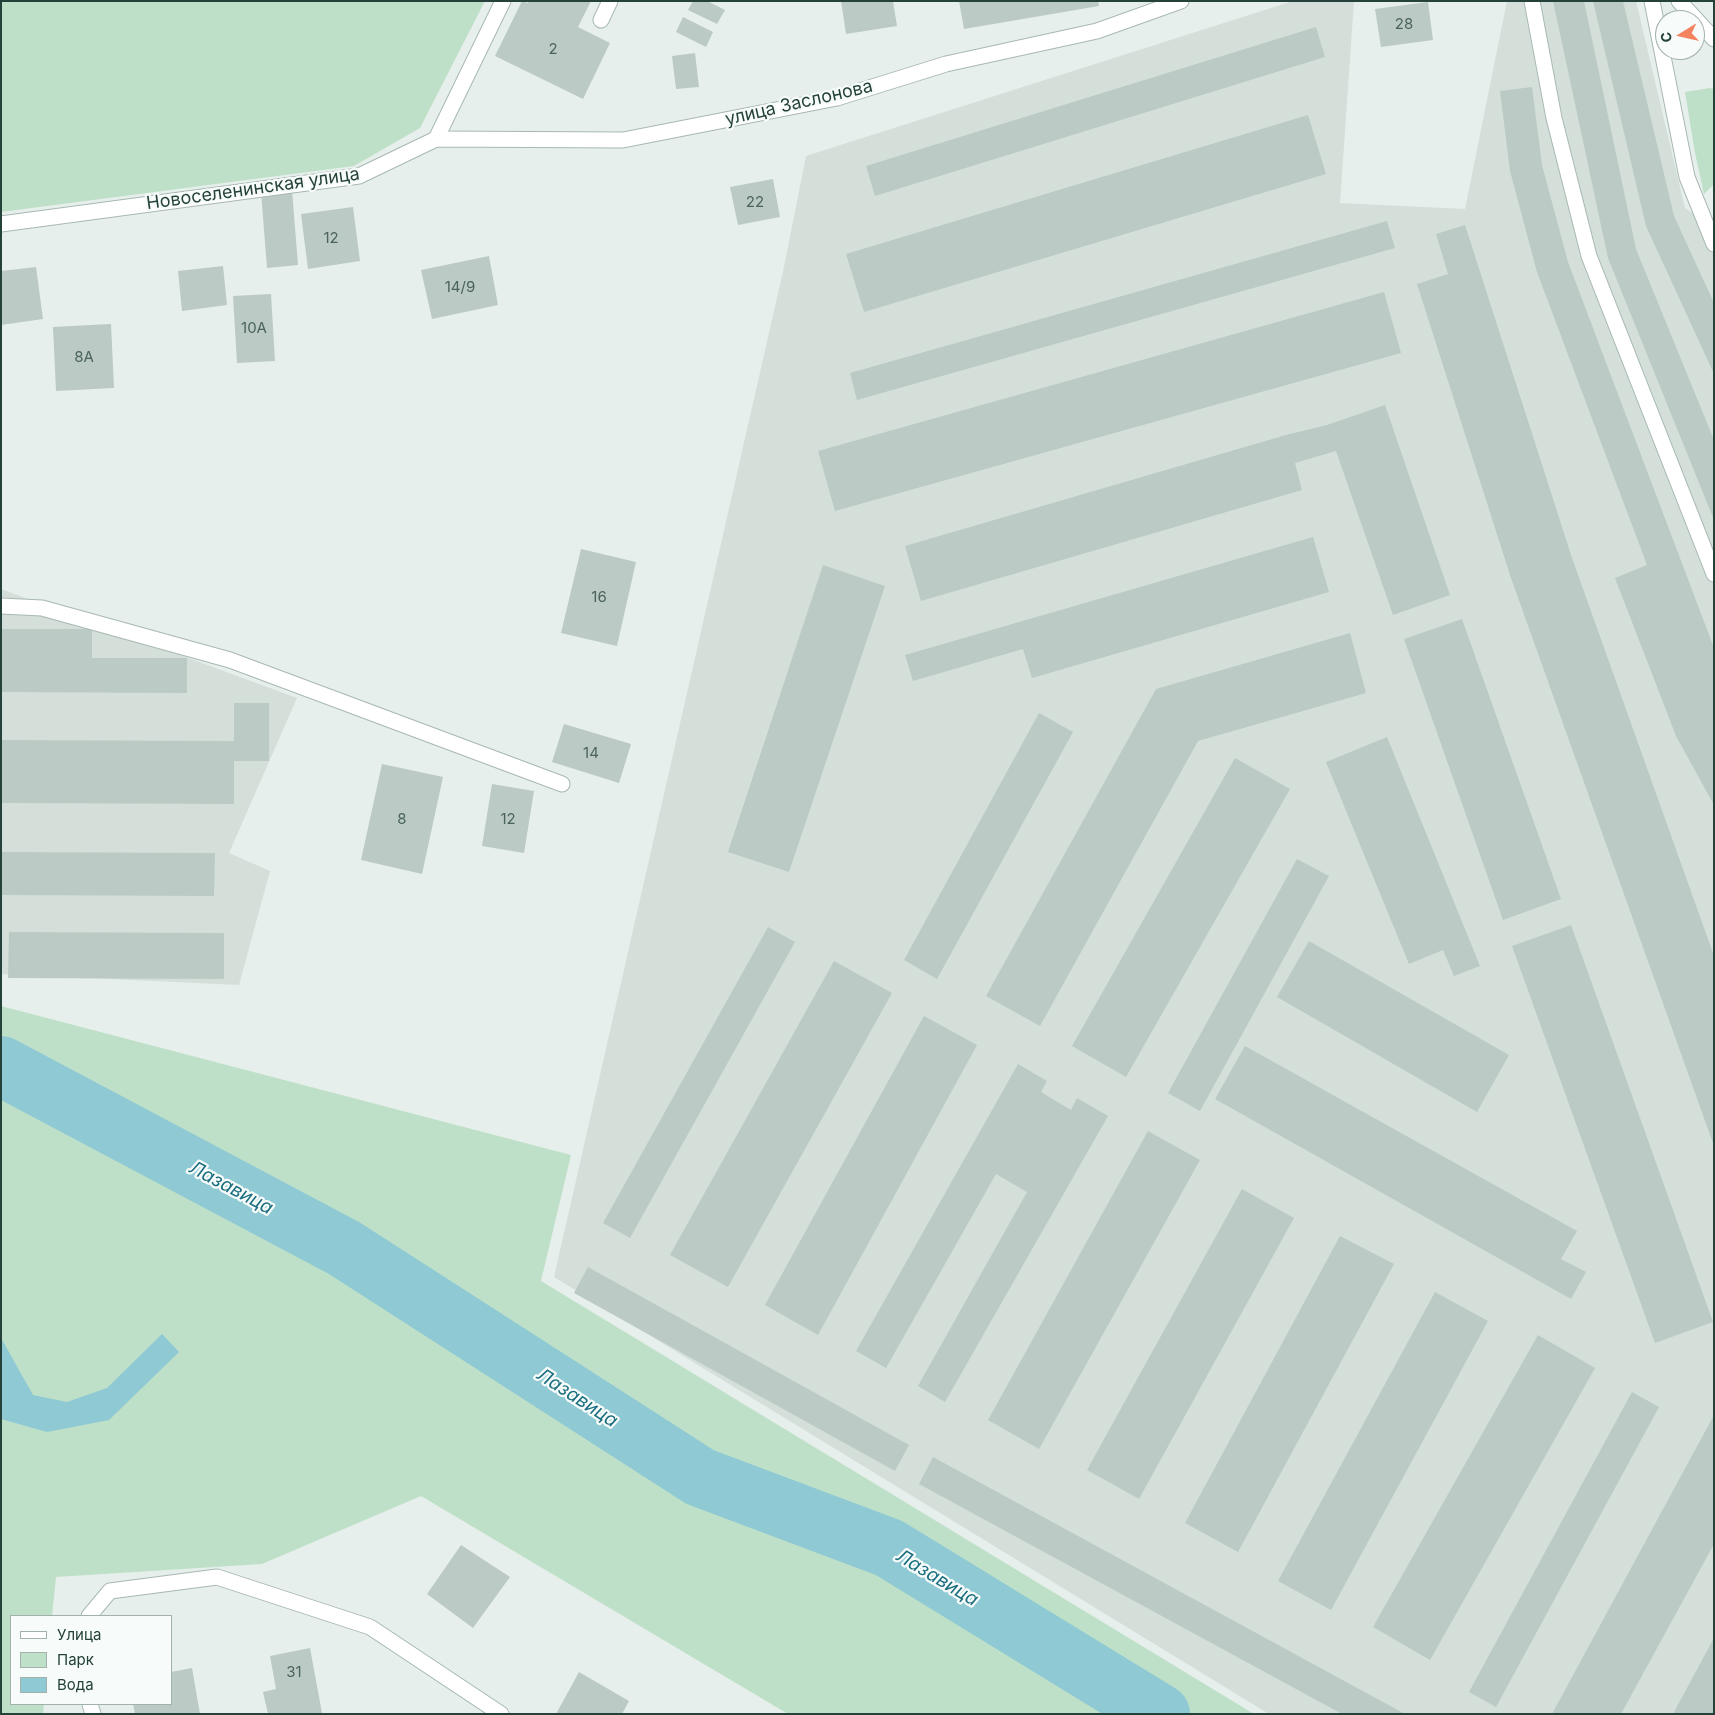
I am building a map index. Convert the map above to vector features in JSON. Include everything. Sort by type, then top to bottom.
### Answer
[{"type":"street","points":[[436,139],[503,1]]},
{"type":"street","points":[[601,20],[610,1]]},
{"type":"street","name":"улица Заслонова","points":[[436,139],[623,140],[837,98],[946,64],[1097,31],[1181,1]]},
{"type":"street","points":[[1532,1],[1554,118],[1589,256],[1714,574]]},
{"type":"street","points":[[1652,1],[1687,177],[1714,244]]},
{"type":"street","points":[[1679,1],[1714,39]]},
{"type":"street","name":"Новоселенинская улица","points":[[1,224],[359,176],[436,139]]},
{"type":"street","points":[[1,606],[42,608],[230,660],[562,784]]},
{"type":"street","points":[[90,1615],[110,1591],[217,1578],[370,1627],[501,1714]]},
{"type":"shaded area","points":[[1293,1],[1354,1],[1340,203],[1465,209],[1507,1],[1636,1],[1685,208],[1714,227],[1714,1714],[1269,1714],[554,1277],[784,267],[806,156]]},
{"type":"shaded area","points":[[1,589],[297,698],[229,853],[270,871],[239,985],[1,974]]},
{"type":"green space","points":[[1,1],[485,1],[420,128],[354,166],[1,212]]},
{"type":"green space","points":[[1714,89],[1714,184],[1704,194],[1685,92]]},
{"type":"green space","points":[[1,1006],[571,1155],[541,1281],[1254,1714],[788,1714],[421,1496],[262,1564],[56,1577],[52,1615],[10,1615],[10,1705],[44,1705],[43,1714],[1,1714]]},
{"type":"water","points":[[162,1334],[179,1352],[109,1420],[47,1432],[1,1419],[1,1338],[33,1395],[67,1402],[107,1388]]},
{"type":"building","points":[[522,1],[528,3],[529,1],[591,1],[578,27],[610,43],[583,99],[495,56]]},
{"type":"building","points":[[693,1],[707,1],[725,10],[717,24],[688,10]]},
{"type":"building","points":[[841,1],[893,1],[897,26],[846,34]]},
{"type":"building","points":[[959,1],[1098,1],[1099,6],[964,29]]},
{"type":"building","points":[[1553,1],[1584,1],[1636,249],[1714,440],[1714,520],[1608,258]]},
{"type":"building","points":[[1593,1],[1623,1],[1674,216],[1714,303],[1714,374],[1646,226]]},
{"type":"building","points":[[1428,2],[1433,40],[1381,47],[1375,9]]},
{"type":"building","points":[[683,17],[713,32],[706,47],[676,32]]},
{"type":"building","points":[[1316,27],[1325,57],[875,196],[866,166]]},
{"type":"building","points":[[695,53],[699,87],[676,89],[672,56]]},
{"type":"building","points":[[1532,87],[1542,165],[1568,262],[1714,648],[1714,805],[1676,736],[1615,578],[1647,565],[1537,272],[1510,171],[1500,91]]},
{"type":"building","points":[[1308,115],[1326,174],[864,312],[846,254]]},
{"type":"building","points":[[773,179],[780,217],[738,225],[730,187]]},
{"type":"building","points":[[292,190],[298,265],[267,268],[261,192]]},
{"type":"building","points":[[353,207],[360,261],[308,269],[301,214]]},
{"type":"building","points":[[1387,221],[1395,248],[857,400],[850,373]]},
{"type":"building","points":[[1465,225],[1572,558],[1714,956],[1714,1146],[1511,578],[1417,284],[1448,274],[1436,234]]},
{"type":"building","points":[[489,256],[498,305],[432,319],[421,270]]},
{"type":"building","points":[[223,266],[227,305],[182,311],[178,271]]},
{"type":"building","points":[[36,267],[43,319],[1,325],[1,271]]},
{"type":"building","points":[[1384,292],[1401,353],[835,511],[818,451]]},
{"type":"building","points":[[271,294],[275,361],[237,363],[233,296]]},
{"type":"building","points":[[111,324],[114,388],[56,391],[53,327]]},
{"type":"building","points":[[1385,405],[1450,595],[1393,615],[1336,451],[1295,463],[1302,490],[921,601],[905,546],[1286,435],[1327,425]]},
{"type":"building","points":[[1313,537],[1329,592],[1032,678],[1023,649],[913,681],[905,655]]},
{"type":"building","points":[[581,549],[636,562],[617,646],[561,633]]},
{"type":"building","points":[[823,565],[885,586],[789,872],[728,852]]},
{"type":"building","points":[[1462,619],[1561,899],[1503,920],[1404,639]]},
{"type":"building","points":[[1,629],[92,629],[92,658],[187,658],[187,693],[1,692]]},
{"type":"building","points":[[1350,633],[1366,693],[1198,741],[1040,1026],[986,996],[1156,689]]},
{"type":"building","points":[[234,703],[269,703],[269,761],[234,761],[234,804],[1,803],[1,740],[234,741]]},
{"type":"building","points":[[1039,713],[1073,732],[937,979],[904,960]]},
{"type":"building","points":[[564,724],[631,744],[619,783],[552,762]]},
{"type":"building","points":[[1387,737],[1480,966],[1454,976],[1443,950],[1409,964],[1326,762]]},
{"type":"building","points":[[1235,758],[1290,789],[1126,1077],[1072,1046]]},
{"type":"building","points":[[382,764],[443,777],[422,874],[361,860]]},
{"type":"building","points":[[492,784],[534,791],[524,853],[482,846]]},
{"type":"building","points":[[1,852],[215,853],[214,896],[1,895]]},
{"type":"building","points":[[1297,859],[1329,876],[1200,1111],[1168,1093]]},
{"type":"building","points":[[1571,925],[1713,1322],[1655,1343],[1512,946]]},
{"type":"building","points":[[768,927],[795,942],[630,1238],[603,1223]]},
{"type":"building","points":[[9,932],[224,933],[224,979],[8,978]]},
{"type":"building","points":[[1309,941],[1509,1055],[1477,1112],[1277,997]]},
{"type":"building","points":[[834,961],[892,993],[728,1287],[670,1255]]},
{"type":"building","points":[[924,1016],[977,1045],[818,1335],[765,1305]]},
{"type":"building","points":[[1245,1046],[1577,1231],[1561,1259],[1586,1272],[1571,1299],[1215,1099]]},
{"type":"building","points":[[1018,1064],[1047,1081],[1041,1092],[1071,1110],[1077,1098],[1108,1116],[945,1402],[918,1386],[1027,1192],[996,1174],[886,1368],[856,1351]]},
{"type":"building","points":[[1148,1131],[1200,1160],[1039,1449],[988,1420]]},
{"type":"building","points":[[1242,1189],[1294,1218],[1139,1499],[1087,1470]]},
{"type":"building","points":[[1340,1236],[1394,1264],[1238,1552],[1185,1523]]},
{"type":"building","points":[[588,1267],[909,1445],[895,1471],[574,1293]]},
{"type":"building","points":[[1435,1292],[1488,1321],[1331,1610],[1278,1581]]},
{"type":"building","points":[[1538,1335],[1595,1368],[1430,1660],[1373,1627]]},
{"type":"building","points":[[1632,1392],[1659,1407],[1496,1707],[1469,1692]]},
{"type":"building","points":[[1714,1415],[1714,1544],[1621,1714],[1552,1714]]},
{"type":"building","points":[[933,1457],[1405,1714],[1342,1714],[919,1484]]},
{"type":"building","points":[[461,1545],[510,1577],[473,1628],[427,1594]]},
{"type":"building","points":[[1714,1638],[1714,1714],[1673,1714]]},
{"type":"building","points":[[310,1648],[322,1713],[268,1714],[263,1692],[276,1689],[270,1656]]},
{"type":"building","points":[[192,1668],[200,1714],[135,1714],[133,1705],[172,1705],[172,1672]]},
{"type":"building","points":[[579,1672],[629,1701],[622,1714],[556,1714]]},
{"type":"waterway","name":"Лазавица","points":[[1,1066],[344,1248],[700,1477],[889,1548],[1160,1714]]}]
